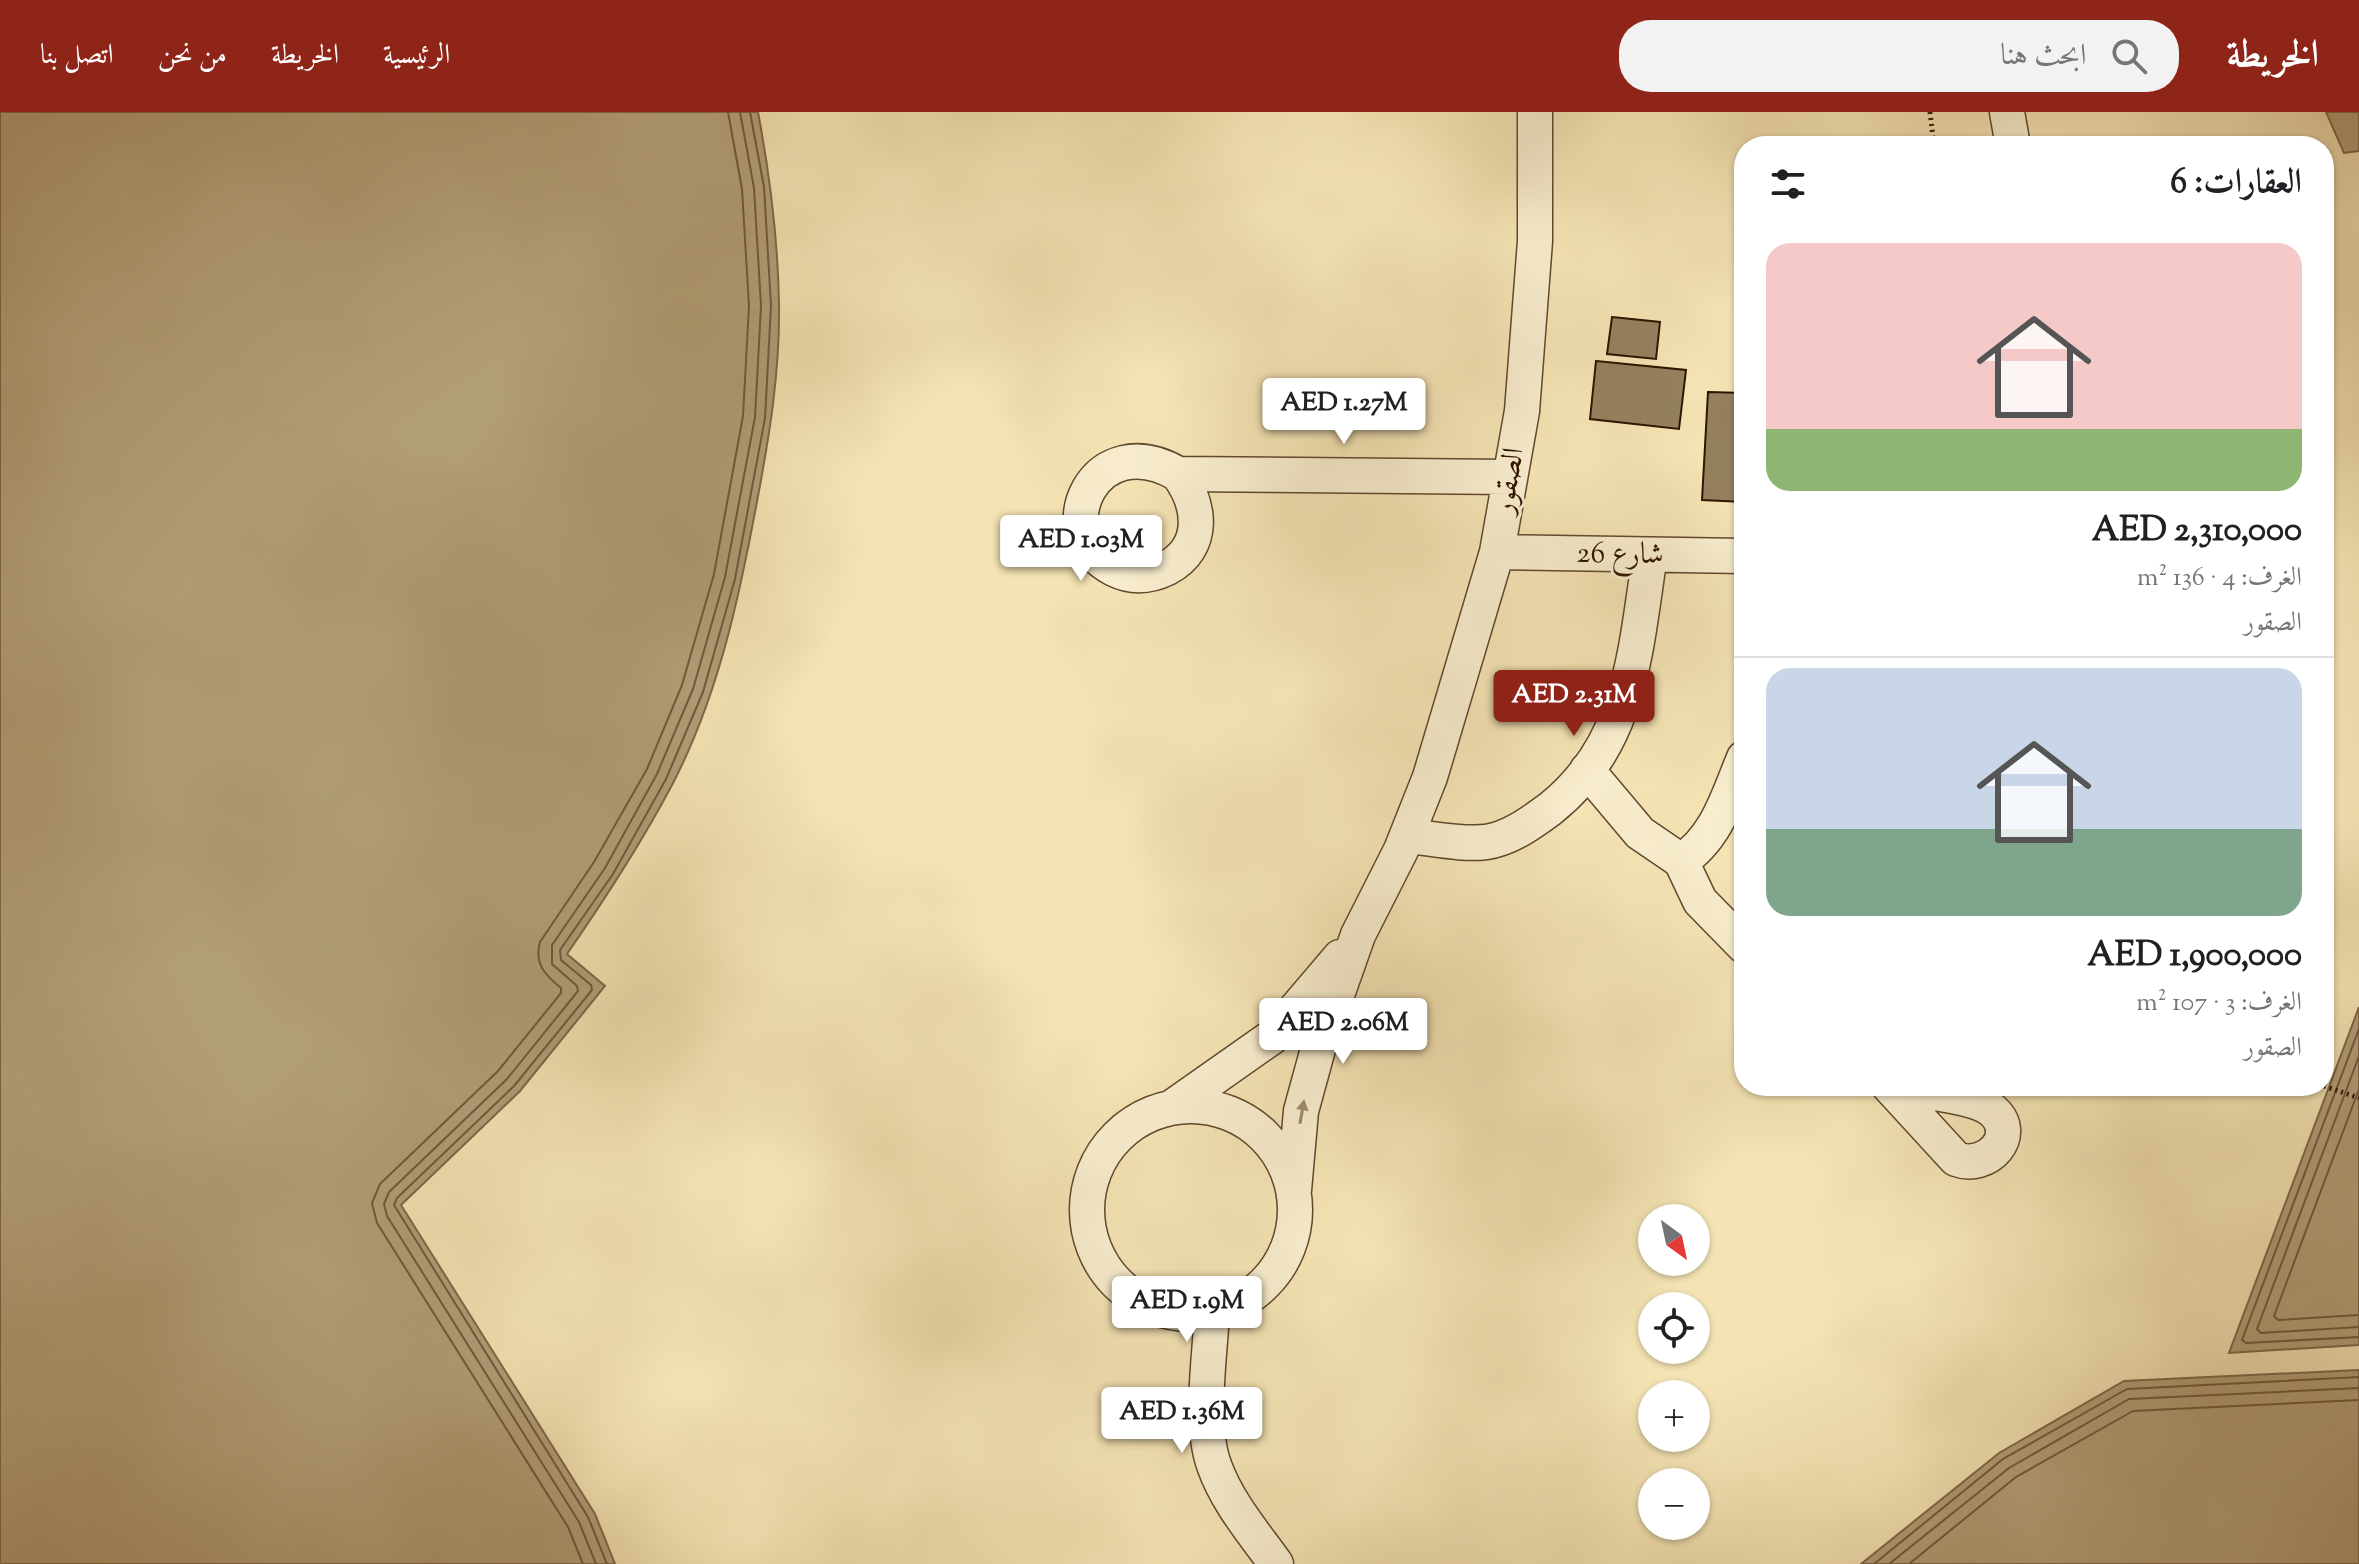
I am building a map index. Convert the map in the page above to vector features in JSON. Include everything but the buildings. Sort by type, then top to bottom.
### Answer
[{"type":"street","name":"الصقور","points":[[1294,1190],[1301,1111],[1318,1049],[1358,935],[1407,836],[1435,762],[1497,552],[1522,411],[1535,241],[1535,112]]},
{"type":"street","points":[[2007,112],[2011,136]]},
{"type":"street","points":[[1178,474],[1510,477]]},
{"type":"street","name":"شارع 26","points":[[1497,552],[1734,556]]},
{"type":"street","points":[[1407,836],[1469,842],[1500,839],[1542,815],[1565,797],[1609,738],[1622,708],[1632,673],[1650,555]]},
{"type":"street","points":[[1587,770],[1640,833],[1681,861],[1700,901],[1734,936]]},
{"type":"street","points":[[1681,861],[1694,853],[1712,833],[1734,781]]},
{"type":"street","name":"الصقور","points":[[1171,1108],[1272,1037],[1358,935]]},
{"type":"street","points":[[1195,1106],[1218,1109],[1259,1130],[1275,1147],[1287,1167],[1294,1190],[1296,1213],[1293,1236],[1271,1278],[1254,1294],[1212,1312],[1188,1315],[1165,1312],[1124,1290],[1108,1274],[1096,1253],[1089,1231],[1087,1208],[1090,1185],[1112,1143],[1129,1127],[1149,1115],[1171,1108],[1195,1106]]},
{"type":"street","points":[[1212,1312],[1207,1438],[1238,1513],[1276,1564]]},
{"type":"path","points":[[1930,112],[1933,136]]},
{"type":"path","points":[[2334,1089],[2359,1098]]},
{"type":"water","points":[[0,112],[758,112],[775,232],[778,353],[770,425],[751,533],[715,680],[703,716],[672,785],[622,871],[567,954],[605,986],[520,1091],[401,1205],[595,1514],[615,1564],[0,1564]]},
{"type":"water","points":[[2326,112],[2359,112],[2359,151],[2344,153]]},
{"type":"water","points":[[2359,1007],[2359,1345],[2229,1353],[2326,1096],[2334,1096],[2334,1074]]},
{"type":"water","points":[[2359,1370],[2359,1564],[1861,1564],[1999,1453],[2124,1381]]}]
